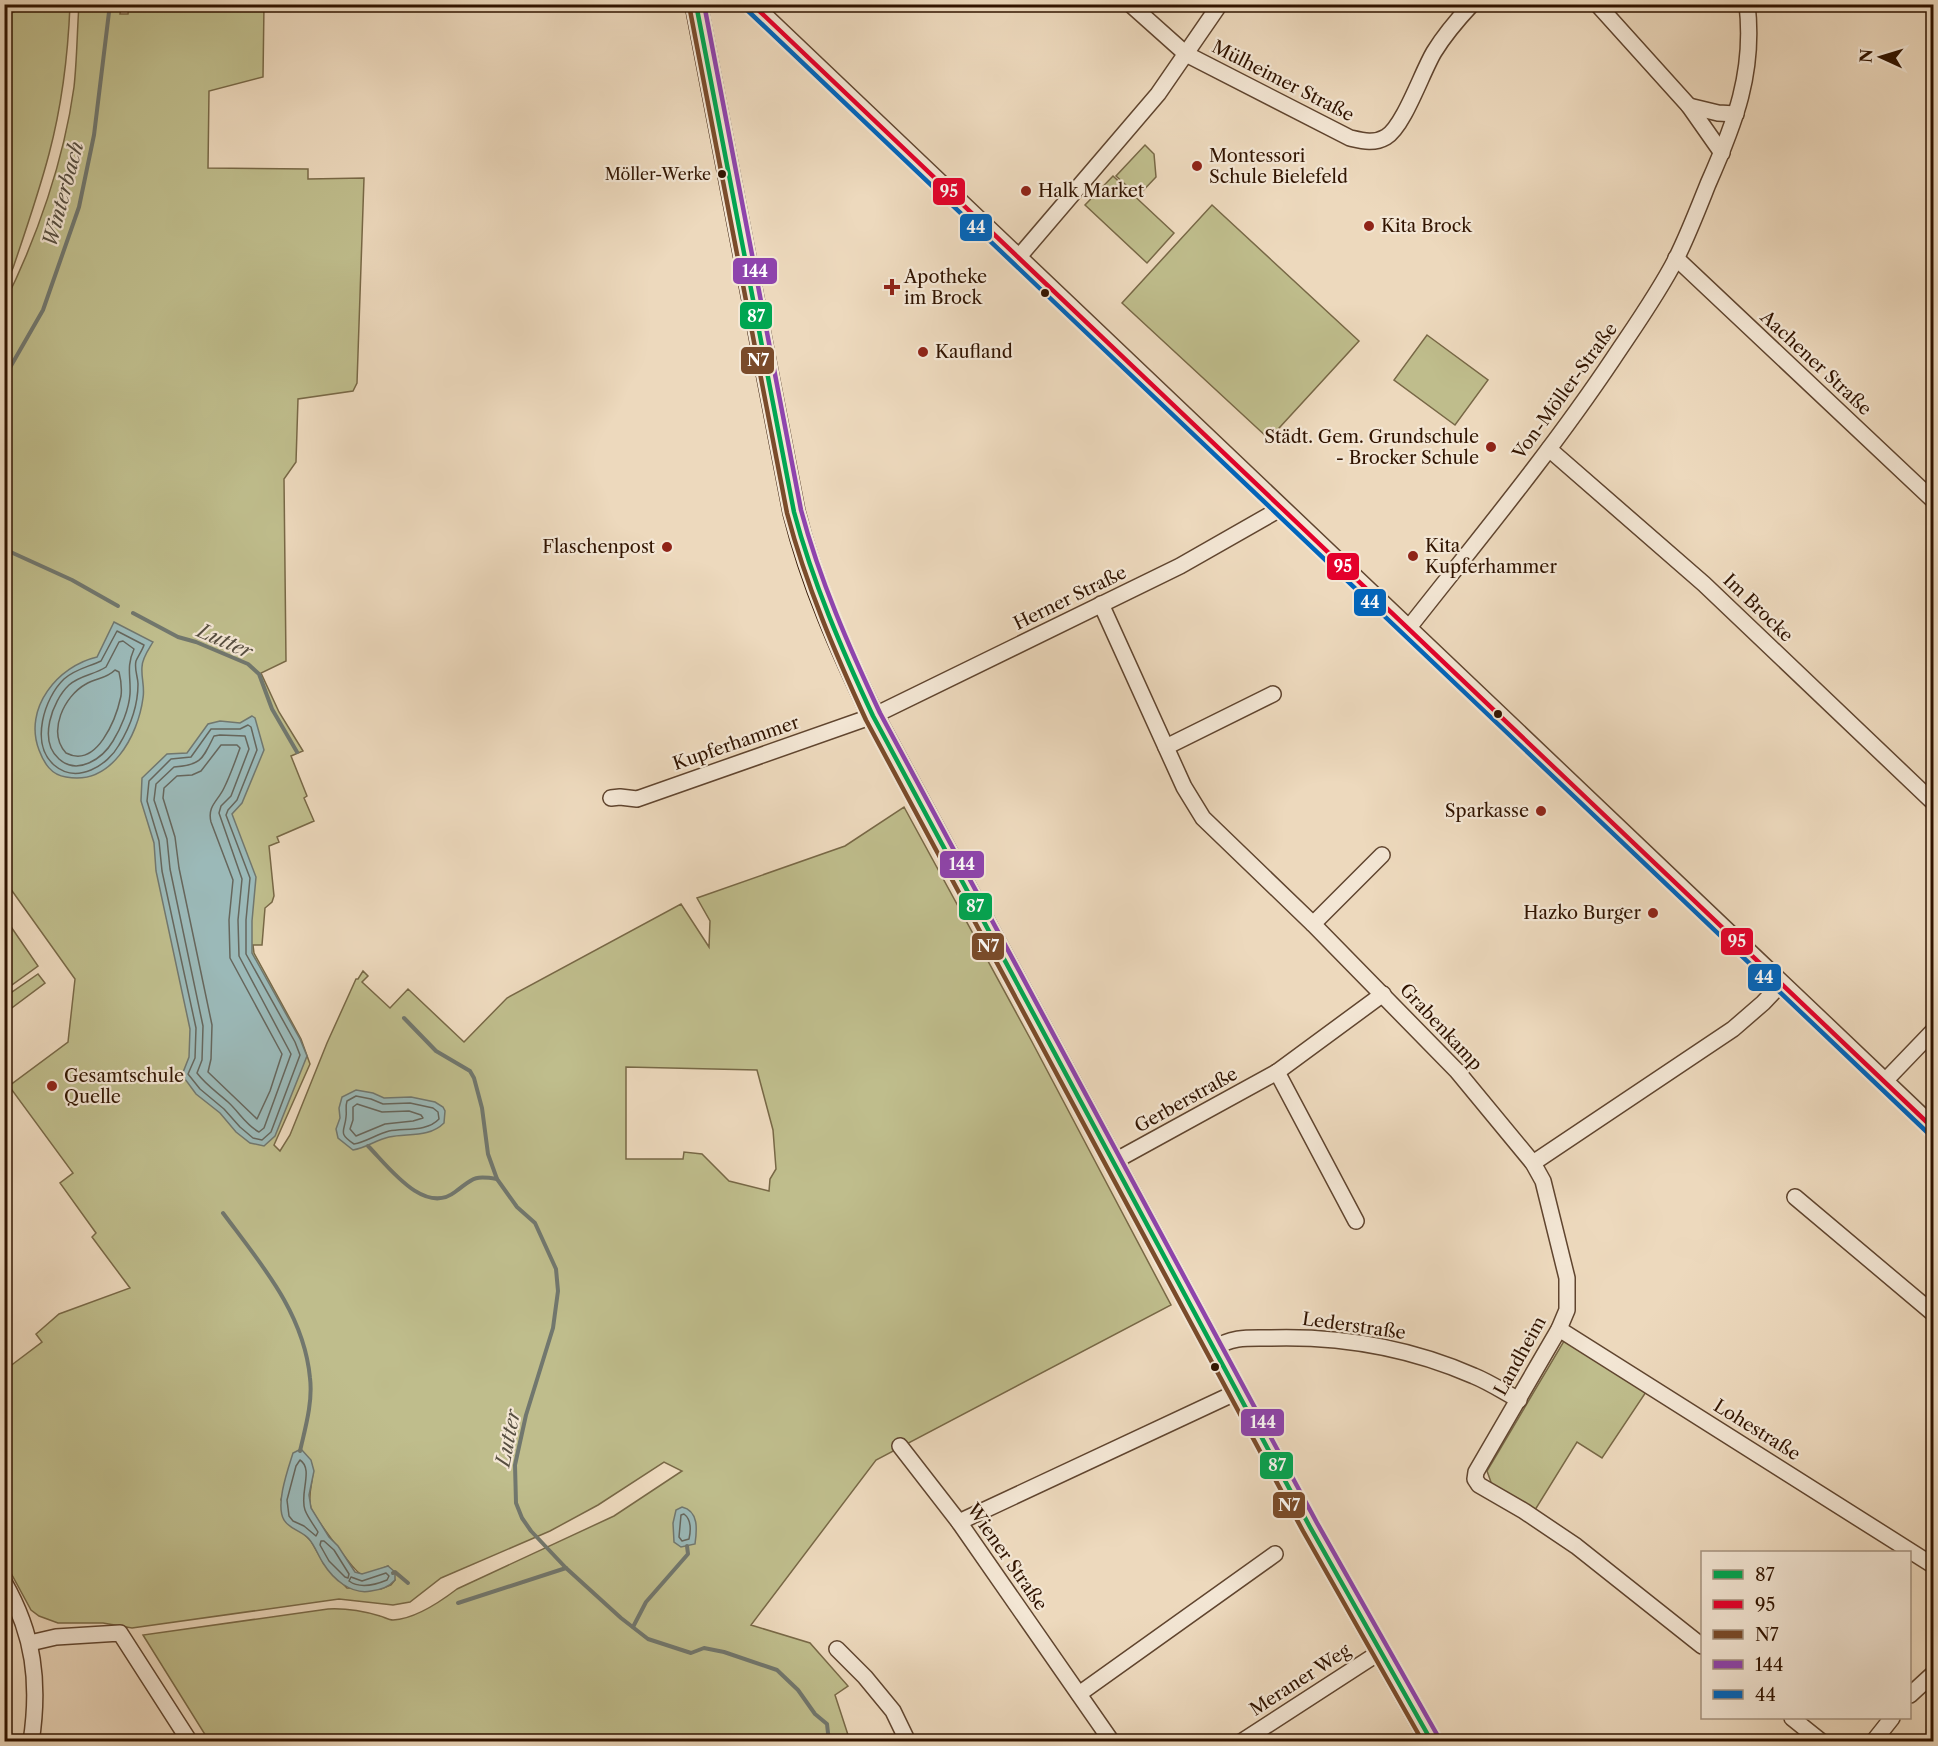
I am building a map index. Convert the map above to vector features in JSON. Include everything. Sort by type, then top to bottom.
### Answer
[{"type":"main road","points":[[696,4],[783,458],[804,550],[840,647],[873,716],[1237,1392],[1432,1742]]},
{"type":"street","points":[[703,46],[708,4]]},
{"type":"street","points":[[743,4],[757,11],[1934,1129]]},
{"type":"street","name":"Mülheimer Straße","points":[[1130,4],[1186,54],[1350,138],[1370,142],[1386,137],[1396,127],[1434,52],[1452,26],[1472,4]]},
{"type":"street","points":[[1017,259],[1158,94],[1220,4]]},
{"type":"street","points":[[1597,4],[1689,106],[1722,153]]},
{"type":"street","name":"Von-Möller-Straße","points":[[1407,630],[1549,449],[1593,389],[1676,258],[1722,153],[1736,114],[1748,58],[1750,33],[1747,4]]},
{"type":"street","points":[[1689,106],[1718,113],[1736,114]]},
{"type":"street","name":"Aachener Straße","points":[[1676,258],[1932,496]]},
{"type":"street","name":"Im Brocke","points":[[1549,449],[1704,584],[1934,803]]},
{"type":"street","name":"Herner Straße","points":[[873,716],[1180,566],[1280,510]]},
{"type":"street","name":"Grabenkamp","points":[[1101,604],[1184,788],[1203,818],[1313,924],[1457,1071],[1533,1162]]},
{"type":"street","points":[[1166,747],[1273,694]]},
{"type":"street","name":"Kupferhammer","points":[[611,798],[637,799],[873,716]]},
{"type":"street","points":[[1313,924],[1382,855]]},
{"type":"street","points":[[1533,1162],[1733,1029],[1781,984]]},
{"type":"street","name":"Gerberstraße","points":[[1113,1162],[1277,1072],[1383,994]]},
{"type":"street","points":[[1884,1082],[1934,1030]]},
{"type":"street","points":[[1277,1072],[1356,1221]]},
{"type":"street","name":"Landheim","points":[[1533,1162],[1543,1181],[1567,1278],[1567,1310],[1559,1329],[1476,1472],[1475,1479],[1479,1485],[1524,1511],[1576,1546],[1701,1645]]},
{"type":"street","points":[[1795,1197],[1934,1314]]},
{"type":"street","name":"Lohestraße","points":[[1559,1329],[1910,1551]]},
{"type":"street","name":"Lederstraße","points":[[1214,1349],[1224,1342],[1235,1339],[1297,1337],[1378,1346],[1418,1356],[1474,1376],[1519,1400]]},
{"type":"street","points":[[959,1522],[1237,1392]]},
{"type":"street","name":"Wiener Straße","points":[[900,1446],[959,1522],[1112,1742]]},
{"type":"street","name":"Lohestraße","points":[[1911,1551],[1934,1566]]},
{"type":"street","points":[[1079,1694],[1275,1554]]},
{"type":"street","points":[[4,1582],[22,1618],[30,1643],[36,1685],[31,1742]]},
{"type":"street","points":[[30,1643],[56,1637],[120,1633],[190,1742]]},
{"type":"street","points":[[837,1649],[866,1677],[893,1711],[908,1742]]},
{"type":"street","name":"Meraner Weg","points":[[1241,1742],[1380,1652]]},
{"type":"street","points":[[1911,1694],[1934,1673]]},
{"type":"street","points":[[1793,1719],[1822,1742]]},
{"type":"street","points":[[1873,1742],[1891,1719]]},
{"type":"shaded area","points":[[33,5],[70,5],[66,61],[61,99],[49,154],[23,240],[5,285],[5,15]]},
{"type":"shaded area","points":[[79,5],[121,5],[120,14],[128,14],[129,5],[264,5],[263,77],[209,91],[208,168],[308,169],[308,179],[364,178],[357,383],[353,391],[298,399],[296,462],[284,479],[286,661],[261,673],[279,712],[303,751],[291,756],[314,821],[277,837],[279,842],[269,846],[274,896],[272,902],[265,908],[262,945],[253,945],[254,953],[301,1039],[310,1064],[274,1145],[280,1151],[290,1135],[327,1043],[356,979],[363,971],[368,976],[362,982],[390,1008],[408,989],[464,1042],[507,998],[681,904],[709,947],[710,921],[697,898],[845,846],[904,807],[1031,1040],[1171,1305],[876,1460],[751,1625],[810,1643],[848,1686],[835,1695],[850,1741],[209,1741],[143,1635],[328,1609],[361,1611],[391,1620],[410,1617],[457,1589],[614,1516],[682,1471],[664,1462],[598,1505],[550,1531],[441,1578],[410,1602],[393,1605],[339,1599],[132,1628],[103,1623],[58,1623],[39,1616],[31,1610],[5,1562],[5,1370],[42,1342],[36,1334],[59,1314],[130,1288],[92,1237],[96,1233],[60,1183],[73,1173],[9,1086],[68,1042],[75,979],[5,881],[4,304],[38,226],[56,170],[74,87]],"holes":[[[626,1067],[757,1070],[773,1130],[776,1169],[770,1179],[769,1191],[729,1181],[702,1154],[684,1152],[683,1159],[626,1159]],[[305,1455],[310,1461],[313,1473],[311,1508],[319,1522],[343,1555],[361,1574],[371,1573],[388,1566],[395,1580],[391,1585],[381,1589],[347,1588],[324,1564],[311,1541],[301,1531],[281,1500],[287,1480]]]},
{"type":"shaded area","points":[[1145,145],[1154,154],[1156,177],[1138,196],[1116,176]]},
{"type":"shaded area","points":[[1113,176],[1174,233],[1147,263],[1085,205]]},
{"type":"shaded area","points":[[1212,205],[1359,341],[1269,439],[1122,303]]},
{"type":"shaded area","points":[[1427,335],[1488,380],[1455,425],[1394,380]]},
{"type":"shaded area","points":[[5,918],[38,966],[4,990]]},
{"type":"shaded area","points":[[38,974],[45,983],[5,1013],[5,997]]},
{"type":"shaded area","points":[[1564,1341],[1646,1392],[1602,1458],[1577,1442],[1535,1510],[1492,1485],[1487,1471]]},
{"type":"water","points":[[114,622],[153,642],[142,664],[143,694],[135,728],[128,742],[109,766],[96,774],[82,778],[61,776],[49,768],[39,750],[35,734],[40,704],[47,691],[69,669],[97,657]]},
{"type":"water","points":[[252,716],[255,718],[264,750],[242,803],[232,814],[256,877],[252,953],[300,1039],[307,1056],[275,1136],[264,1146],[250,1143],[236,1132],[220,1113],[196,1094],[182,1075],[189,1057],[190,1029],[156,871],[154,843],[141,801],[142,778],[167,754],[187,753],[208,724],[220,721],[240,723]]},
{"type":"water","points":[[356,1090],[384,1098],[411,1097],[435,1102],[445,1111],[444,1123],[432,1131],[389,1137],[353,1150],[338,1138],[336,1129],[340,1118],[339,1108],[342,1097]]},
{"type":"water","points":[[301,1449],[311,1460],[314,1471],[309,1495],[311,1508],[329,1537],[338,1546],[355,1572],[362,1574],[388,1566],[395,1572],[395,1580],[390,1585],[364,1592],[343,1585],[327,1569],[309,1539],[284,1520],[281,1505],[283,1487],[293,1453]]},
{"type":"water","points":[[682,1507],[688,1509],[694,1517],[696,1533],[695,1544],[681,1547],[674,1542],[673,1523],[676,1510]]},
{"type":"waterway","name":"Winterbach","points":[[4,378],[43,310],[79,207],[94,135],[110,4]]},
{"type":"waterway","name":"Lutter","points":[[4,549],[72,580],[118,606]]},
{"type":"waterway","name":"Lutter","points":[[133,613],[178,637],[196,642],[248,664],[259,674],[272,709],[297,752]]},
{"type":"waterway","name":"Lutter","points":[[404,1018],[436,1051],[470,1071],[482,1108],[488,1154],[497,1179],[517,1207],[535,1223],[556,1269],[558,1291],[553,1328],[526,1415],[515,1465],[516,1503],[522,1518],[531,1531],[566,1568],[648,1639],[691,1653],[704,1648],[724,1652],[777,1670],[798,1690],[815,1714],[827,1724],[829,1742]]},
{"type":"waterway","points":[[368,1146],[407,1186],[431,1198],[443,1198],[477,1178],[497,1179]]},
{"type":"waterway","points":[[223,1213],[266,1270],[290,1311],[299,1332],[306,1354],[311,1387],[300,1451]]},
{"type":"waterway","points":[[633,1627],[646,1602],[688,1554],[687,1546]]},
{"type":"waterway","points":[[458,1603],[566,1568]]},
{"type":"waterway","points":[[393,1573],[395,1572],[408,1583]]},
{"type":"transit line","name":"87","points":[[696,4],[794,512],[810,565],[839,641],[873,716],[1310,1527],[1432,1742]]},
{"type":"transit line","name":"144","points":[[704,4],[801,510],[826,588],[846,638],[880,713],[1317,1523],[1439,1738]]},
{"type":"transit line","name":"95","points":[[752,4],[1934,1129]]},
{"type":"transit line","name":"N7","points":[[689,5],[787,513],[803,566],[832,644],[866,720],[1303,1531],[1423,1742]]},
{"type":"transit line","name":"44","points":[[746,9],[1929,1134]]},
{"type":"place","name":"Montessori Schule Bielefeld","points":[[1197,166]]},
{"type":"place","name":"Möller-Werke","points":[[722,174]]},
{"type":"place","name":"Halk Market","points":[[1026,191]]},
{"type":"place","name":"Kita Brock","points":[[1369,226]]},
{"type":"place","name":"Apotheke im Brock","points":[[892,287]]},
{"type":"place","name":"Kaufland","points":[[923,352]]},
{"type":"place","name":"Städt. Gem. Grundschule - Brocker Schule","points":[[1491,447]]},
{"type":"place","name":"Flaschenpost","points":[[667,547]]},
{"type":"place","name":"Kita Kupferhammer","points":[[1413,556]]},
{"type":"place","name":"Sparkasse","points":[[1541,811]]},
{"type":"place","name":"Hazko Burger","points":[[1653,913]]},
{"type":"place","name":"Gesamtschule Quelle","points":[[52,1086]]}]
